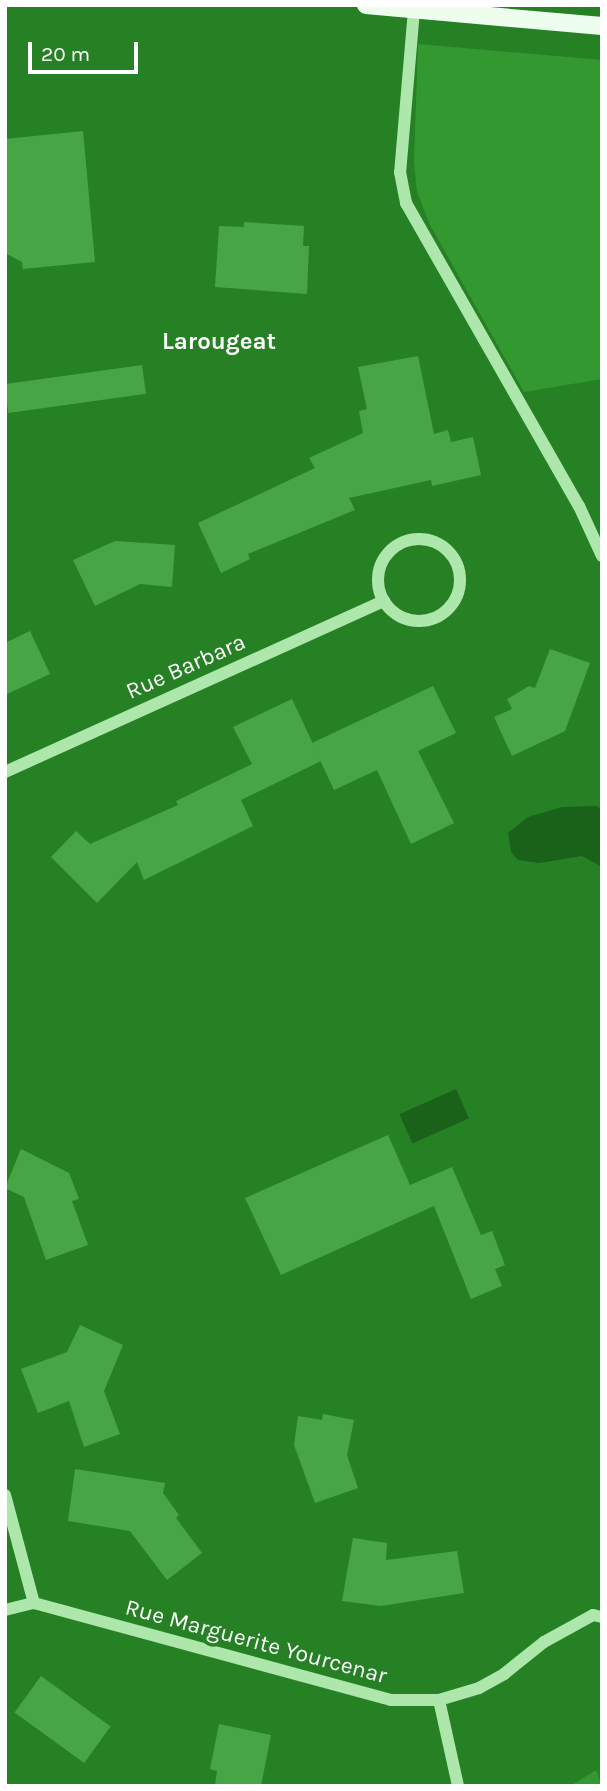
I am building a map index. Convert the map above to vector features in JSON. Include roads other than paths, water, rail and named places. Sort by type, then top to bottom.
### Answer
[{"type":"main road","points":[[366,5],[602,26]]},
{"type":"street","points":[[414,10],[400,172],[406,203],[579,506],[602,556]]},
{"type":"street","points":[[412,539],[438,543],[456,562],[460,575],[454,601],[433,618],[405,618],[384,601],[379,588],[382,562],[400,543],[412,539]]},
{"type":"street","name":"Rue Barbara","points":[[5,772],[384,601]]},
{"type":"street","points":[[5,1495],[34,1603]]},
{"type":"street","name":"Rue Marguerite Yourcenar","points":[[5,1610],[34,1603],[391,1700],[439,1700],[479,1688],[504,1674],[544,1642],[593,1615],[602,1617]]},
{"type":"street","points":[[439,1700],[458,1786]]},
{"type":"district","name":"Larougeat","points":[[219,342]]}]
